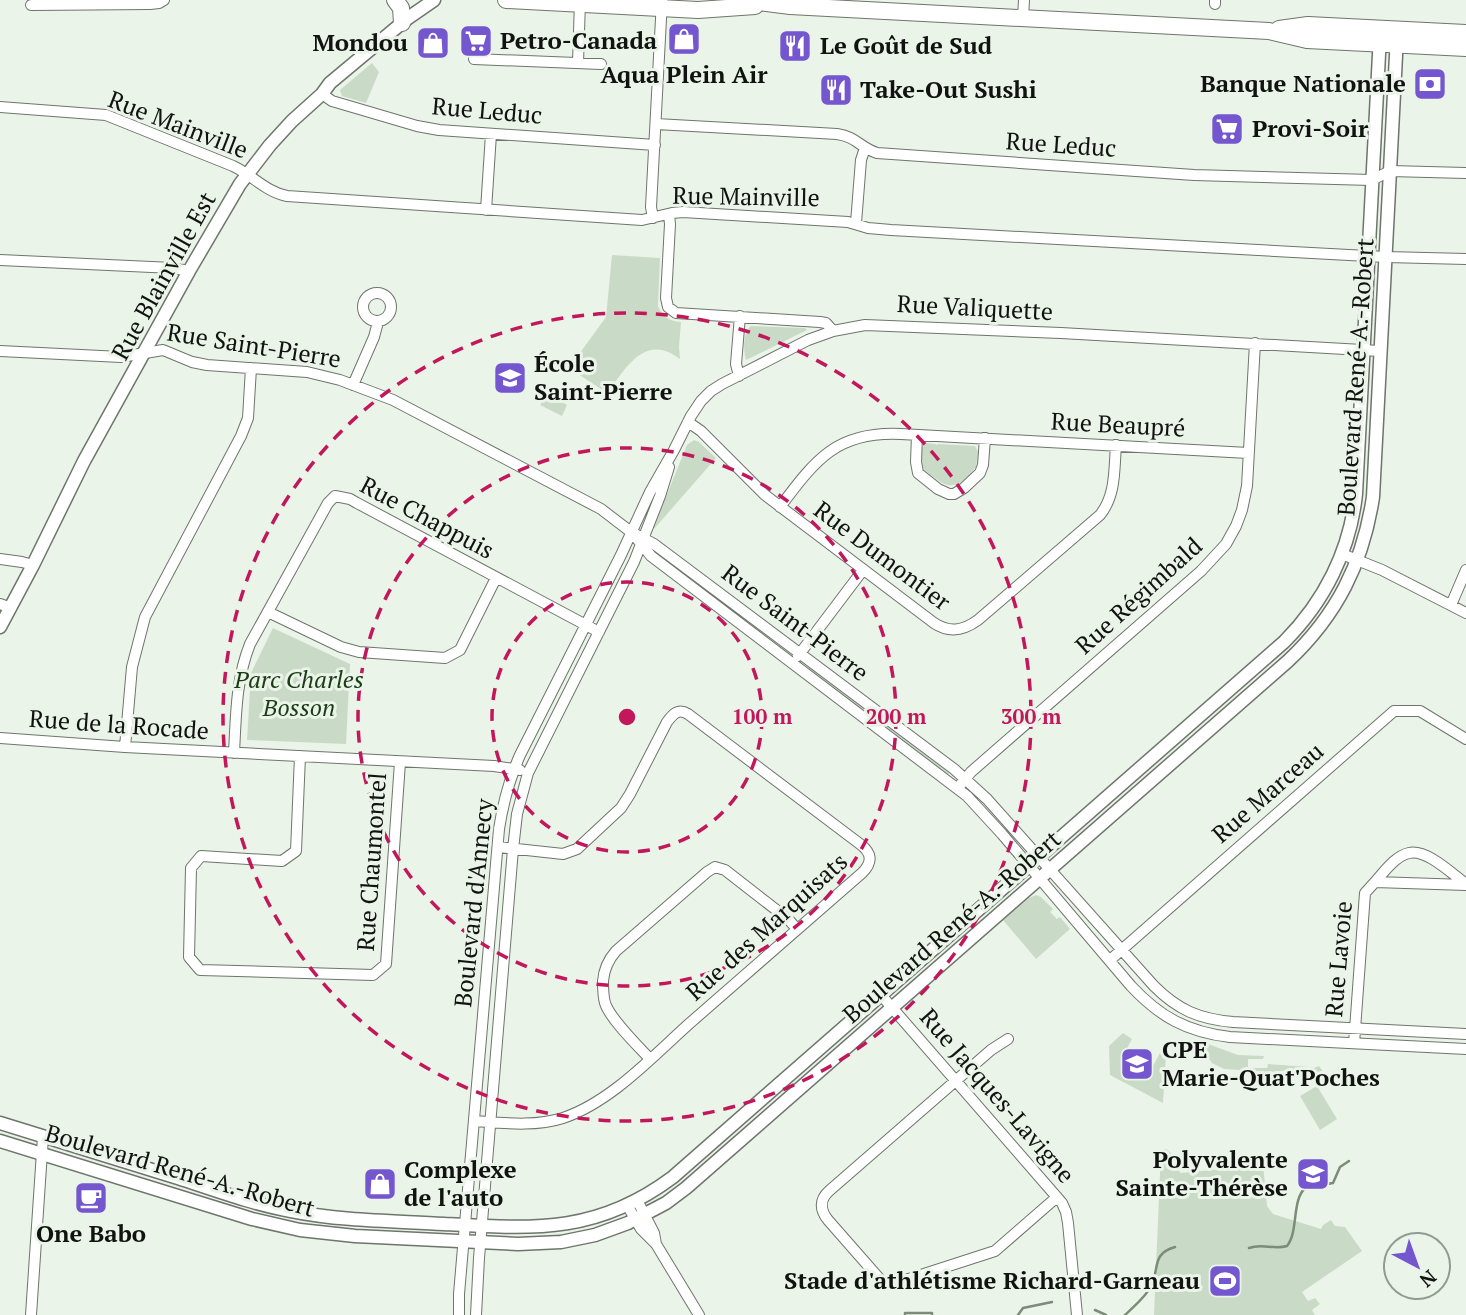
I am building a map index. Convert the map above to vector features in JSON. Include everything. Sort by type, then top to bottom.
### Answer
[{"type":"main road","points":[[395,0],[401,8],[402,23]]},
{"type":"main road","points":[[506,0],[662,4],[698,10],[775,5]]},
{"type":"main road","points":[[743,0],[775,5],[1269,31],[1307,40],[1466,33]]},
{"type":"main road","points":[[1389,36],[1466,48]]},
{"type":"street","points":[[32,5],[150,4],[164,0]]},
{"type":"street","name":"Rue Blainville Est","points":[[0,627],[5,606],[33,565],[77,474],[189,271],[247,173],[275,139],[330,83],[419,9],[434,0]]},
{"type":"street","points":[[1023,18],[1024,0]]},
{"type":"street","points":[[578,63],[580,2]]},
{"type":"street","points":[[653,218],[651,207],[662,4]]},
{"type":"street","name":"Boulevard René-A.-Robert","points":[[0,1141],[229,1212],[288,1227],[355,1236],[530,1244],[561,1242],[595,1235],[640,1217],[686,1188],[1301,648],[1338,601],[1358,560],[1368,526],[1374,488],[1390,171],[1389,36]]},
{"type":"street","name":"Boulevard René-A.-Robert","points":[[0,1123],[250,1201],[290,1211],[351,1219],[525,1228],[554,1226],[589,1219],[632,1202],[683,1168],[1283,642],[1303,621],[1324,592],[1342,554],[1356,494],[1372,180],[1389,36]]},
{"type":"street","points":[[474,59],[601,64]]},
{"type":"street","name":"Rue Leduc","points":[[321,94],[332,101],[439,130],[655,145]]},
{"type":"street","name":"Rue Mainville","points":[[0,107],[106,115],[233,166],[273,192],[287,197],[642,220],[683,212],[848,222],[868,228],[891,230],[1466,259]]},
{"type":"street","name":"Rue Leduc","points":[[656,124],[837,134],[851,136],[865,148],[877,153],[1194,175],[1372,180],[1390,171],[1466,173]]},
{"type":"street","points":[[486,210],[492,134]]},
{"type":"street","points":[[856,223],[861,160],[865,148]]},
{"type":"street","name":"Rue Valiquette","points":[[669,214],[666,298],[668,307],[682,313],[820,322],[827,323],[833,331],[879,324],[1380,351]]},
{"type":"street","points":[[0,260],[189,271]]},
{"type":"street","points":[[739,376],[736,364],[740,316]]},
{"type":"street","points":[[353,385],[378,322]]},
{"type":"street","name":"Boulevard d'Annecy","points":[[459,1315],[502,807],[514,768],[650,492],[698,405],[708,394],[739,376],[808,340],[833,331]]},
{"type":"street","name":"Rue Régimbald","points":[[957,788],[1201,571],[1218,554],[1233,532],[1246,492],[1255,343]]},
{"type":"street","name":"Rue Saint-Pierre","points":[[0,351],[115,357],[163,350],[200,364],[307,372],[393,400],[598,507],[631,532],[642,541],[651,556],[957,788],[1034,861],[1050,869],[1160,993],[1178,1006],[1195,1015],[1233,1022],[1466,1034]]},
{"type":"street","points":[[125,747],[132,667],[145,618],[241,436],[248,418],[251,368]]},
{"type":"street","name":"Rue Dumontier","points":[[688,422],[701,431],[756,487],[780,507],[938,626],[951,630],[970,626],[1102,512],[1109,502],[1112,489],[1116,445]]},
{"type":"street","name":"Rue Beaupré","points":[[780,507],[814,463],[830,451],[866,435],[891,433],[1248,453]]},
{"type":"street","points":[[917,435],[918,473],[931,485],[949,494],[964,488],[982,471],[985,438]]},
{"type":"street","name":"Boulevard d'Annecy","points":[[476,1315],[517,814],[528,773],[634,562],[660,496],[674,450]]},
{"type":"street","name":"Rue Chappuis","points":[[233,752],[237,695],[244,658],[328,503],[335,496],[350,499],[599,632]]},
{"type":"street","name":"Rue Saint-Pierre","points":[[642,541],[654,544],[965,779],[987,799],[1034,861],[1039,878],[1137,992],[1171,1020],[1209,1034],[1230,1037],[1466,1049]]},
{"type":"street","points":[[1342,554],[1382,570],[1466,613]]},
{"type":"street","points":[[0,559],[33,565]]},
{"type":"street","points":[[792,664],[863,570]]},
{"type":"street","points":[[1451,604],[1466,570]]},
{"type":"street","points":[[268,612],[341,648],[359,652],[445,658],[460,650],[496,578]]},
{"type":"street","name":"Rue Marceau","points":[[1110,960],[1394,711],[1420,710],[1466,739]]},
{"type":"street","name":"Rue des Marquisats","points":[[474,1121],[545,1122],[575,1113],[610,1094],[866,869],[870,861],[869,852],[860,844],[683,712],[676,712],[669,719],[631,794],[621,808],[577,849],[563,854],[498,847]]},
{"type":"street","name":"Rue de la Rocade","points":[[0,738],[494,766],[528,773]]},
{"type":"street","name":"Rue Chaumontel","points":[[300,756],[296,851],[282,860],[201,856],[191,868],[189,957],[200,970],[373,975],[386,964],[400,762]]},
{"type":"street","name":"Rue Lavoie","points":[[1354,1043],[1365,893],[1396,860],[1409,852],[1427,855],[1466,884]]},
{"type":"street","points":[[650,1059],[604,1002],[605,969],[616,951],[715,867],[725,870],[797,929]]},
{"type":"street","name":"Rue Lavoie","points":[[1376,882],[1466,884]]},
{"type":"street","name":"Rue Jacques-Lavigne","points":[[881,995],[1058,1197],[1069,1223],[1077,1315]]},
{"type":"street","points":[[1008,1040],[995,1046],[826,1194],[822,1200],[823,1214],[881,1280],[893,1284],[995,1251],[1058,1197]]},
{"type":"street","points":[[31,1315],[43,1137]]},
{"type":"street","points":[[632,1202],[647,1237],[656,1244],[699,1315]]},
{"type":"green space","points":[[372,63],[379,72],[366,103],[342,96],[340,90]]},
{"type":"green space","points":[[612,255],[660,258],[658,306],[667,318],[681,322],[680,359],[656,349],[647,351],[629,364],[607,393],[569,368],[606,317]]},
{"type":"green space","points":[[751,326],[807,330],[746,360],[744,342]]},
{"type":"green space","points":[[547,393],[567,405],[562,416],[540,405]]},
{"type":"green space","points":[[694,440],[716,458],[654,529],[687,445]]},
{"type":"green space","points":[[925,443],[975,446],[978,452],[976,467],[958,484],[942,483],[922,467],[922,448]]},
{"type":"green space","name":"Parc Charles Bosson","points":[[273,628],[350,664],[346,744],[247,740],[251,673]]},
{"type":"green space","points":[[810,666],[950,772],[947,777],[807,671]]},
{"type":"green space","points":[[1036,895],[1053,909],[1050,912],[1057,919],[1060,917],[1070,929],[1036,959],[1003,920]]},
{"type":"green space","points":[[1123,1033],[1132,1039],[1122,1058],[1128,1062],[1130,1060],[1149,1073],[1160,1053],[1166,1054],[1163,1103],[1110,1075],[1109,1046]]},
{"type":"green space","points":[[1205,1043],[1238,1055],[1264,1056],[1263,1059],[1248,1059],[1248,1068],[1267,1068],[1268,1064],[1314,1068],[1319,1066],[1331,1083],[1327,1086],[1317,1072],[1307,1068],[1271,1072],[1224,1069],[1212,1063],[1207,1056]]},
{"type":"green space","points":[[1317,1086],[1337,1119],[1320,1130],[1300,1096]]},
{"type":"green space","points":[[1166,1149],[1180,1160],[1176,1168],[1181,1173],[1223,1169],[1260,1161],[1263,1164],[1267,1206],[1273,1214],[1321,1229],[1331,1220],[1335,1226],[1345,1227],[1362,1251],[1302,1292],[1308,1301],[1315,1298],[1320,1304],[1312,1310],[1315,1315],[1154,1315],[1161,1150]]},
{"type":"waterway","points":[[1249,1248],[1287,1246],[1291,1240],[1301,1193],[1309,1185],[1333,1183],[1340,1167],[1349,1161]]},
{"type":"waterway","points":[[1125,1315],[1149,1290],[1159,1258],[1175,1247]]},
{"type":"waterway","points":[[1018,1315],[1023,1308],[1052,1302]]},
{"type":"waterway","points":[[1095,1310],[1106,1315]]},
{"type":"waterway","points":[[905,1315],[932,1315]]},
{"type":"place","name":"Aqua Plein Air","points":[[684,39]]},
{"type":"place","name":"Petro-Canada","points":[[476,41]]},
{"type":"place","name":"Mondou","points":[[433,43]]},
{"type":"place","name":"Le Goût de Sud","points":[[795,46]]},
{"type":"place","name":"Banque Nationale","points":[[1430,84]]},
{"type":"place","name":"Take-Out Sushi","points":[[836,90]]},
{"type":"place","name":"Provi-Soir","points":[[1227,129]]},
{"type":"place","name":"École Saint-Pierre","points":[[510,378]]},
{"type":"place","name":"CPE Marie-Quat'Poches","points":[[1137,1064]]},
{"type":"place","name":"Polyvalente Sainte-Thérèse","points":[[1313,1174]]},
{"type":"place","name":"Complexe de l'auto","points":[[380,1184]]},
{"type":"place","name":"One Babo","points":[[91,1198]]},
{"type":"place","name":"Stade d'athlétisme Richard-Garneau","points":[[1225,1281]]}]
